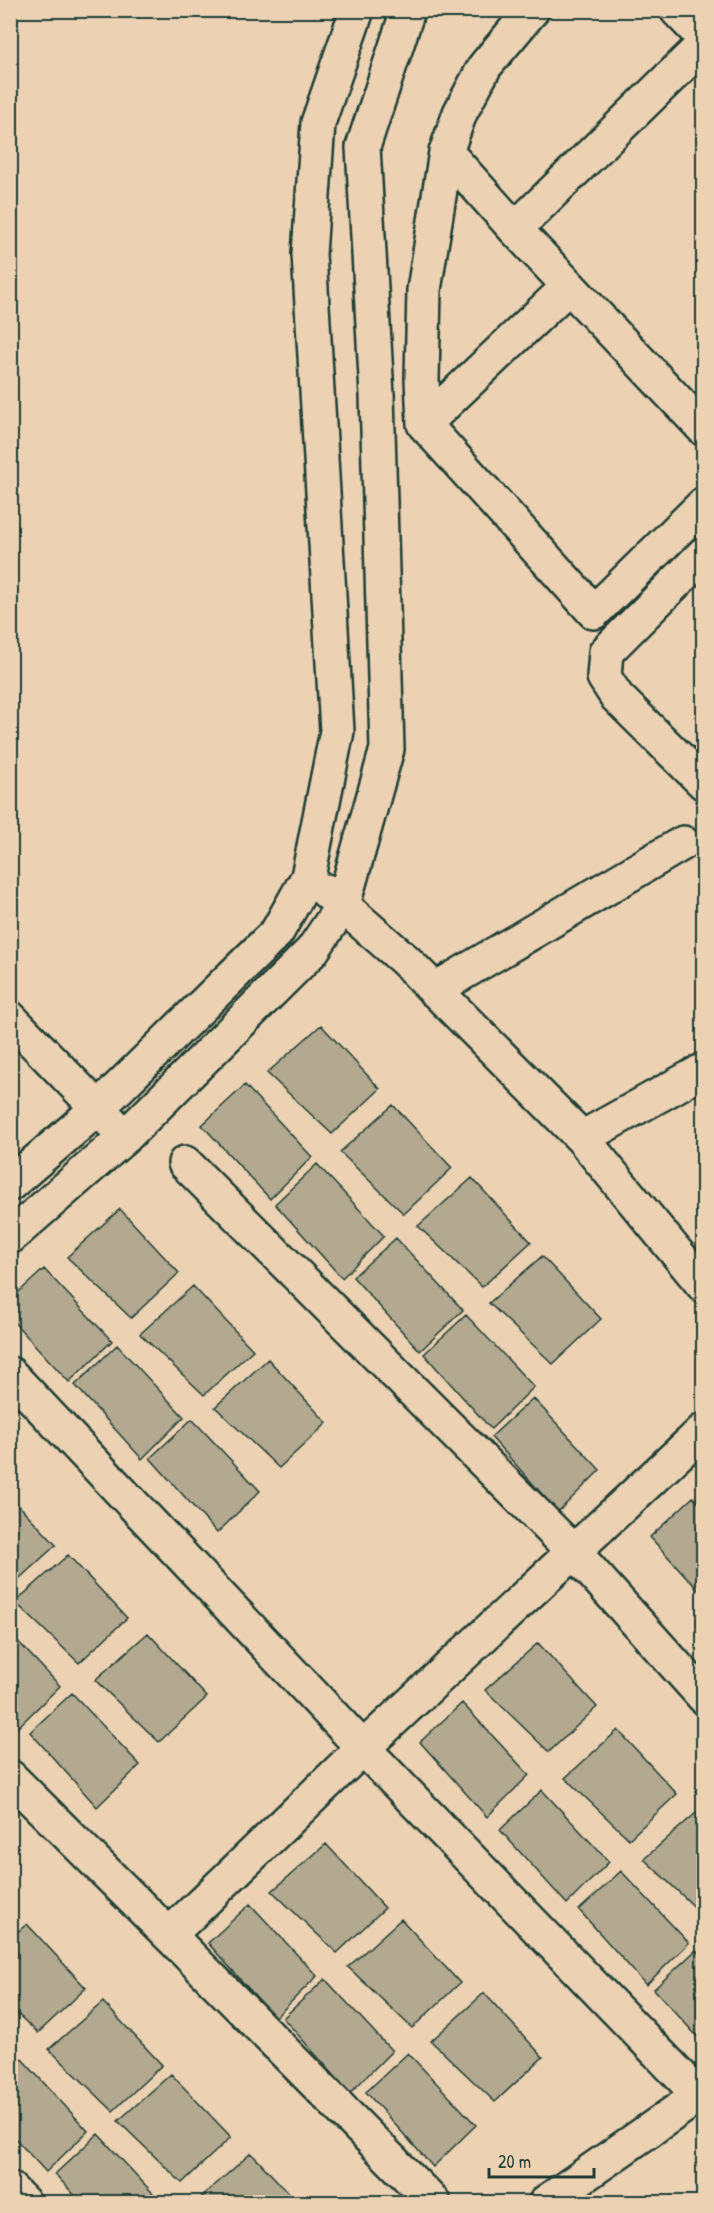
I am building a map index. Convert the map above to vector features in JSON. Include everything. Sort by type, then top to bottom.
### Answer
[{"type":"street","points":[[10,1184],[97,1109],[277,932],[308,877],[337,731],[309,254],[318,123],[357,10]]},
{"type":"street","points":[[10,1237],[126,1136],[312,951],[343,905],[387,749],[377,395],[363,147],[408,10]]},
{"type":"street","points":[[532,10],[485,66],[460,113],[446,152],[424,290],[422,379],[424,424],[594,612],[704,504]]},
{"type":"street","points":[[677,10],[704,38]]},
{"type":"street","points":[[515,229],[704,44]]},
{"type":"street","points":[[446,152],[568,287],[704,429]]},
{"type":"street","points":[[424,424],[568,287]]},
{"type":"street","points":[[704,554],[606,652],[604,677],[616,697],[704,783]]},
{"type":"street","points":[[434,990],[683,843]]},
{"type":"street","points":[[308,877],[405,960],[582,1138],[704,1286]]},
{"type":"street","points":[[10,1018],[126,1136]]},
{"type":"street","points":[[582,1138],[704,1070]]},
{"type":"street","points":[[185,1162],[574,1552],[704,1696]]},
{"type":"street","points":[[10,1374],[363,1748],[701,2093],[546,2202]]},
{"type":"street","points":[[169,1935],[363,1748],[704,1430]]},
{"type":"street","points":[[10,1777],[433,2202]]},
{"type":"street","points":[[10,2189],[23,2202]]},
{"type":"building","points":[[321,1025],[380,1089],[332,1134],[267,1073]]},
{"type":"building","points":[[245,1085],[312,1157],[270,1199],[202,1125]]},
{"type":"building","points":[[393,1105],[452,1168],[404,1214],[340,1152]]},
{"type":"building","points":[[317,1164],[384,1236],[342,1278],[275,1204]]},
{"type":"building","points":[[472,1178],[531,1242],[482,1287],[418,1226]]},
{"type":"building","points":[[120,1209],[179,1273],[131,1318],[67,1257]]},
{"type":"building","points":[[396,1238],[463,1310],[420,1351],[353,1277]]},
{"type":"building","points":[[542,1256],[601,1319],[553,1364],[489,1303]]},
{"type":"building","points":[[44,1269],[112,1341],[69,1382],[10,1318],[10,1300]]},
{"type":"building","points":[[193,1286],[253,1350],[204,1395],[140,1334]]},
{"type":"building","points":[[466,1315],[534,1387],[491,1429],[424,1354]]},
{"type":"building","points":[[117,1345],[184,1417],[142,1459],[75,1385]]},
{"type":"building","points":[[268,1359],[327,1423],[279,1468],[215,1407]]},
{"type":"building","points":[[533,1398],[600,1470],[558,1512],[491,1437]]},
{"type":"building","points":[[192,1419],[260,1491],[217,1533],[150,1458]]},
{"type":"building","points":[[10,1496],[56,1545],[10,1587]]},
{"type":"building","points":[[693,1497],[704,1509],[704,1596],[650,1537]]},
{"type":"building","points":[[68,1555],[127,1618],[79,1663],[15,1602]]},
{"type":"building","points":[[10,1633],[60,1686],[17,1728],[10,1721]]},
{"type":"building","points":[[148,1633],[207,1697],[159,1742],[95,1680]]},
{"type":"building","points":[[538,1643],[597,1707],[549,1752],[485,1690]]},
{"type":"building","points":[[72,1693],[140,1765],[97,1807],[30,1732]]},
{"type":"building","points":[[462,1703],[529,1775],[487,1817],[420,1742]]},
{"type":"building","points":[[618,1730],[677,1794],[629,1839],[565,1778]]},
{"type":"building","points":[[542,1790],[609,1862],[567,1904],[500,1830]]},
{"type":"building","points":[[697,1812],[704,1819],[704,1916],[644,1859]]},
{"type":"building","points":[[326,1844],[385,1908],[337,1953],[272,1891]]},
{"type":"building","points":[[621,1871],[689,1943],[646,1985],[579,1910]]},
{"type":"building","points":[[250,1904],[317,1976],[275,2018],[208,1943]]},
{"type":"building","points":[[401,1919],[460,1983],[412,2028],[348,1967]]},
{"type":"building","points":[[27,1924],[86,1988],[38,2033],[10,2007],[10,1938]]},
{"type":"building","points":[[696,1950],[704,1958],[704,2044],[654,1989]]},
{"type":"building","points":[[325,1979],[392,2051],[350,2093],[283,2018]]},
{"type":"building","points":[[484,1993],[543,2057],[495,2102],[431,2041]]},
{"type":"building","points":[[103,2002],[162,2065],[113,2111],[49,2049]]},
{"type":"building","points":[[408,2053],[476,2125],[433,2167],[366,2092]]},
{"type":"building","points":[[21,2058],[88,2131],[46,2172],[10,2133],[10,2068]]},
{"type":"building","points":[[171,2074],[231,2137],[182,2183],[118,2121]]},
{"type":"building","points":[[98,2134],[161,2202],[81,2202],[55,2174]]},
{"type":"building","points":[[251,2153],[297,2202],[197,2201]]}]
